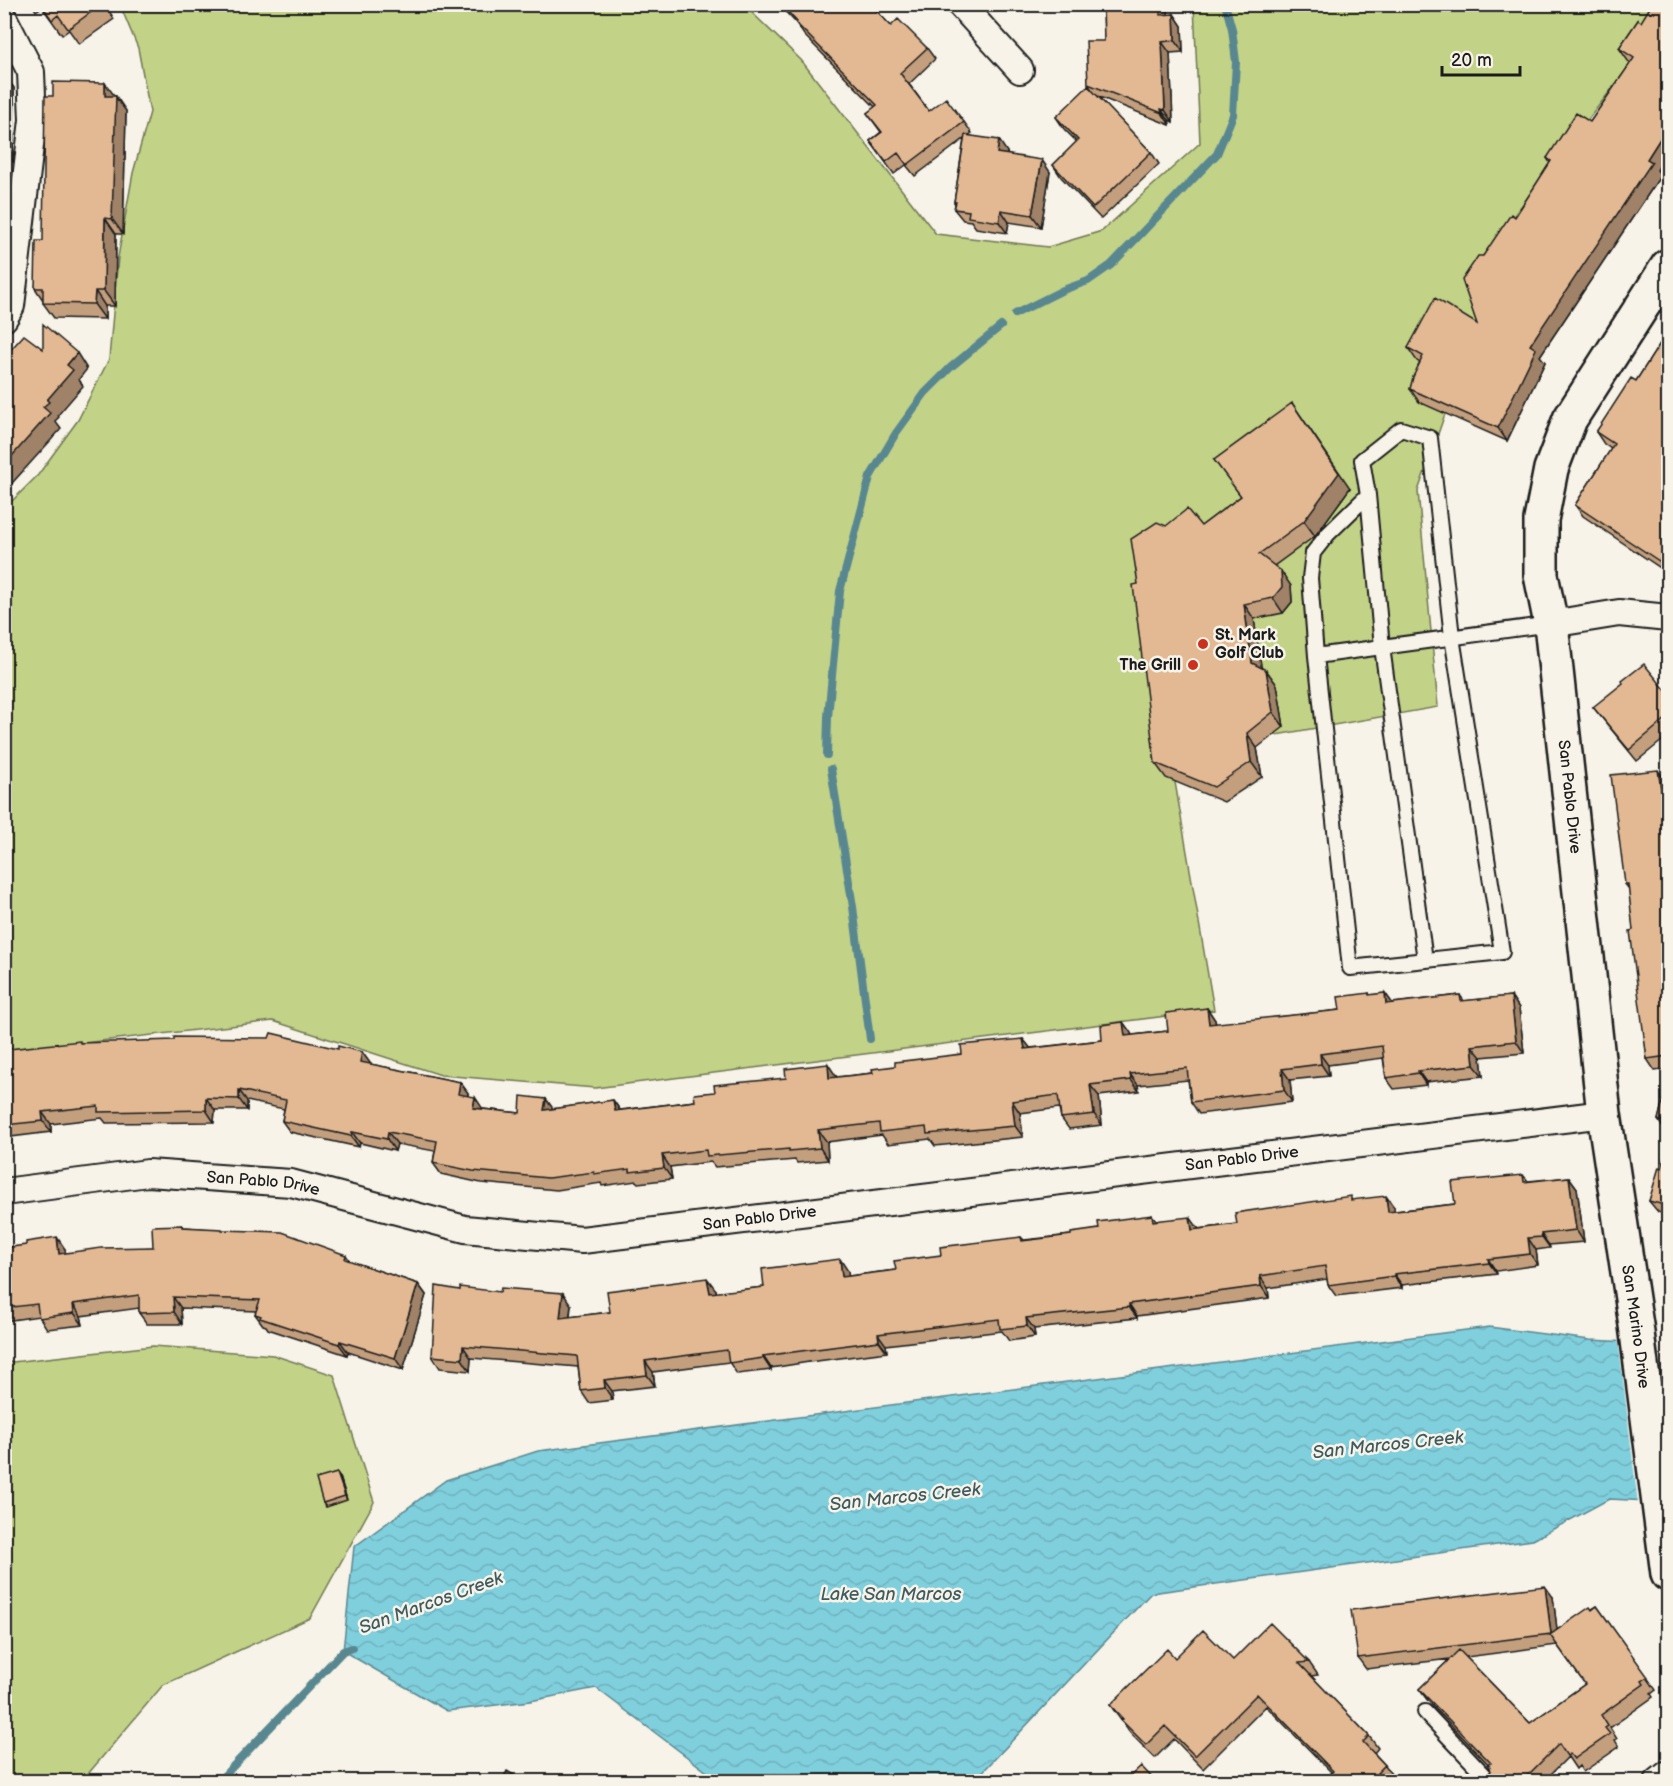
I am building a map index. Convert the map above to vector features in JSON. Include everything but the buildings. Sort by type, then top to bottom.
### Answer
[{"type":"street","points":[[960,4],[1020,70]]},
{"type":"street","points":[[4,19],[31,72],[33,120],[11,306],[4,318]]},
{"type":"street","name":"San Pablo Drive","points":[[4,1192],[148,1173],[291,1183],[465,1229],[582,1240],[1604,1114],[1551,624],[1541,575],[1541,520],[1551,469],[1570,419],[1668,266]]},
{"type":"street","points":[[1551,624],[1619,613],[1668,618]]},
{"type":"street","name":"San Marino Drive","points":[[1604,1114],[1636,1325],[1668,1574]]},
{"type":"street","points":[[1658,1782],[1668,1774]]},
{"type":"lane","points":[[1368,495],[1328,534],[1313,553],[1310,578],[1316,656],[1350,968],[1502,952],[1452,638],[1430,438],[1401,429],[1362,460],[1368,495],[1382,647],[1425,960]]},
{"type":"lane","points":[[1316,656],[1551,624]]},
{"type":"lane","points":[[1425,1712],[1491,1782]]},
{"type":"green space","points":[[120,5],[744,5],[801,60],[936,234],[1048,247],[1102,231],[1200,143],[1194,5],[1668,5],[1668,16],[1515,214],[1418,491],[1438,707],[1259,738],[1169,747],[1214,1010],[595,1088],[441,1075],[273,1021],[5,1052],[5,508],[38,475],[78,420],[109,359],[118,257],[133,173],[150,112],[138,48]]},
{"type":"green space","points":[[153,1346],[273,1355],[334,1375],[374,1502],[310,1618],[163,1685],[82,1781],[5,1781],[4,1363]]},
{"type":"water","name":"Lake San Marcos","points":[[1489,1327],[1590,1340],[1668,1344],[1668,1502],[1609,1499],[1533,1540],[1151,1593],[974,1781],[719,1781],[596,1688],[530,1701],[447,1711],[343,1651],[354,1547],[446,1480],[538,1451]]},
{"type":"pier","points":[[1618,1339],[1664,1341],[1668,1378],[1668,1505],[1638,1504]]},
{"type":"waterway","points":[[1015,314],[1063,290],[1088,281],[1111,265],[1217,154],[1233,115],[1236,62],[1232,29],[1225,4]]},
{"type":"waterway","points":[[827,755],[828,717],[840,591],[870,477],[896,433],[925,393],[951,367],[1001,326]]},
{"type":"waterway","points":[[831,769],[853,907],[870,1039]]},
{"type":"waterway","name":"San Marcos Creek","points":[[218,1782],[343,1651],[352,1648]]},
{"type":"place","name":"St. Mark Golf Club","points":[[1203,644]]},
{"type":"place","name":"The Grill","points":[[1193,665]]}]
